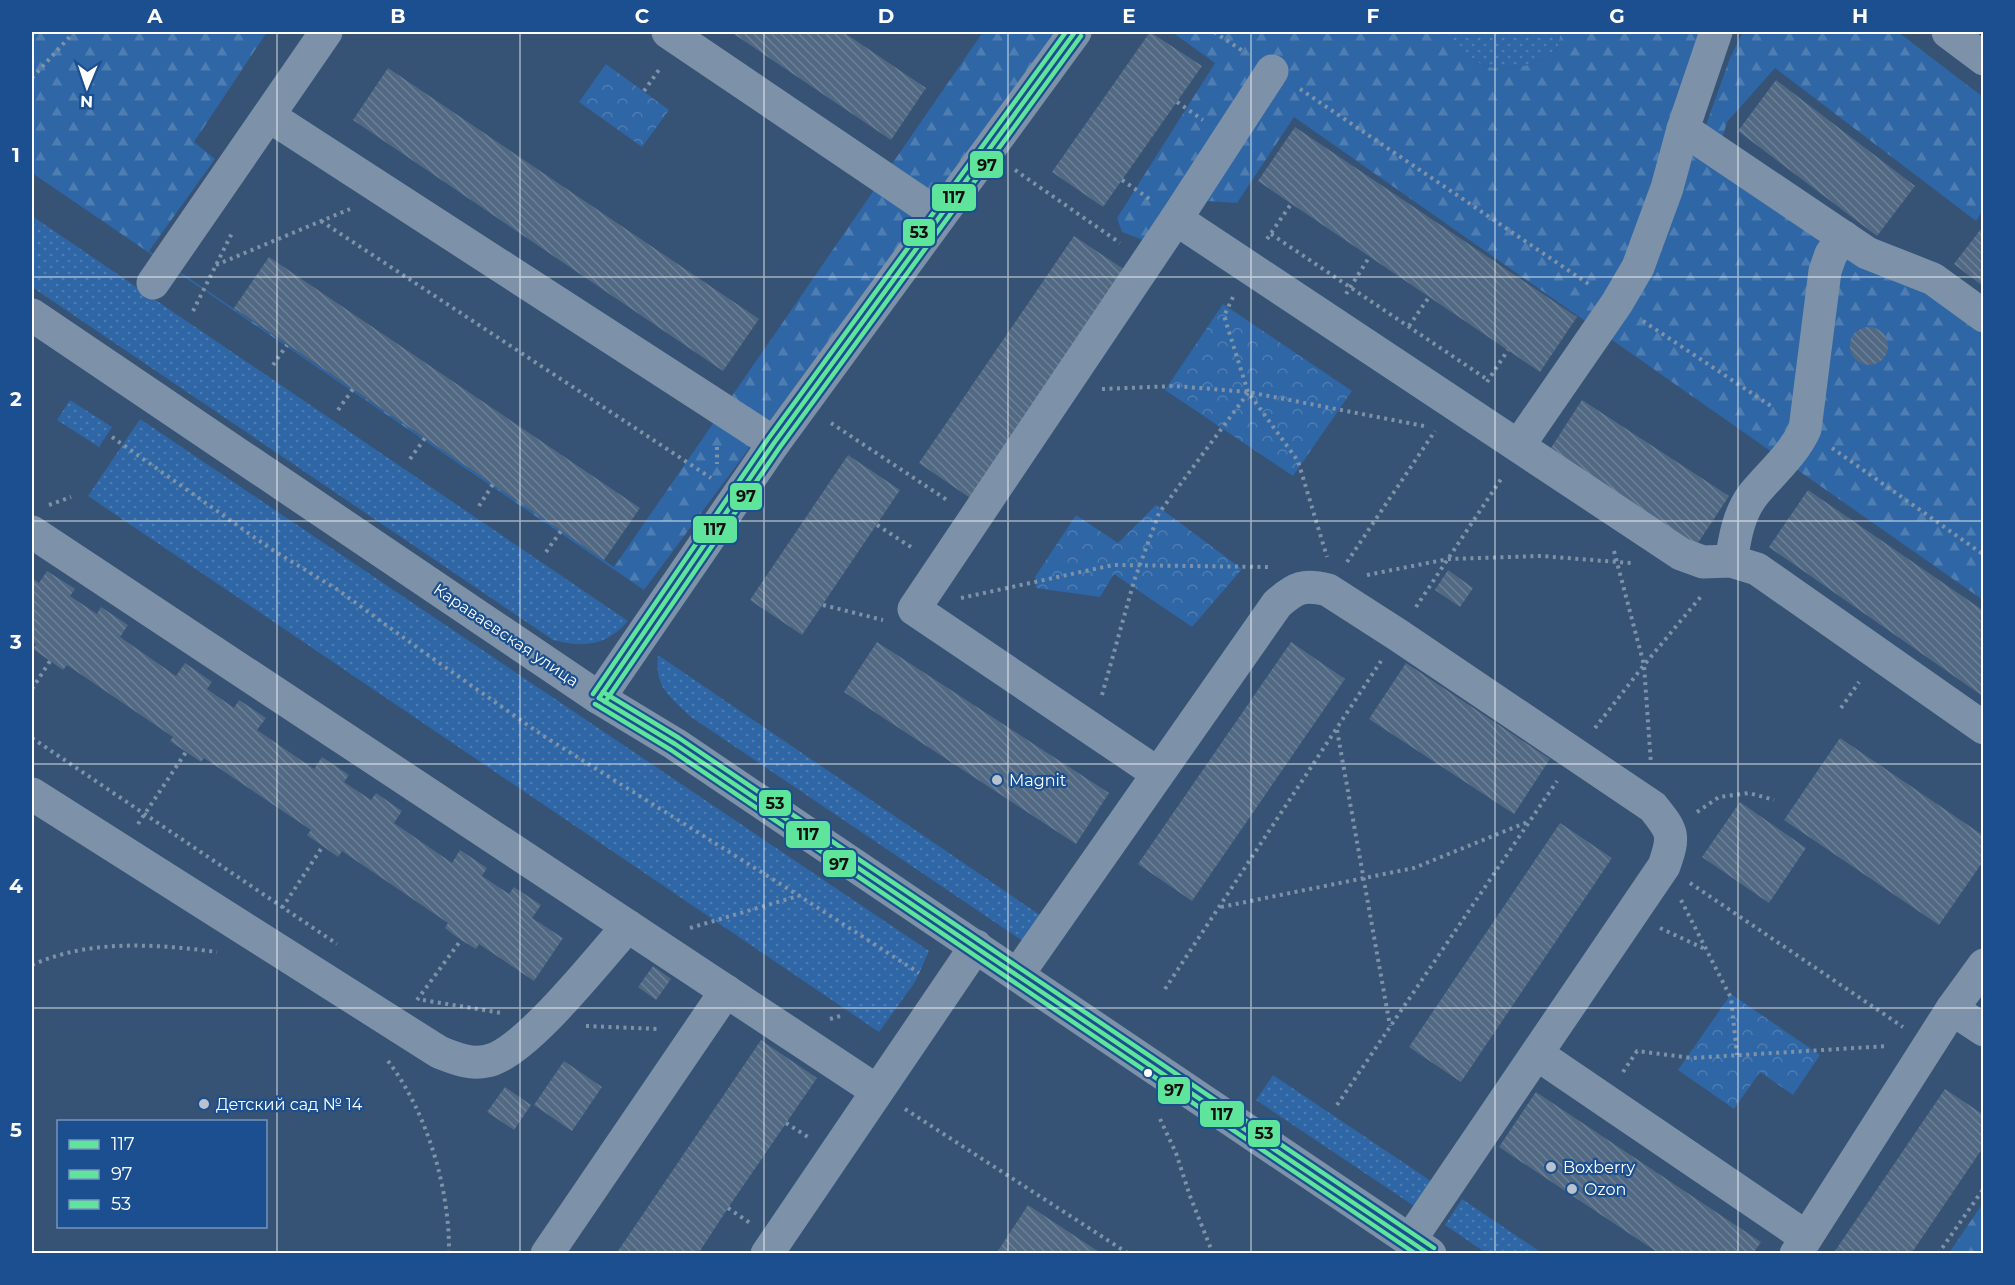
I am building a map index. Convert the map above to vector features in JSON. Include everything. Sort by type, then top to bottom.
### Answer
[{"type":"street","points":[[153,283],[326,32]]},
{"type":"street","points":[[668,32],[940,216]]},
{"type":"street","points":[[1519,445],[1617,303],[1638,267],[1667,188],[1683,129],[1716,32]]},
{"type":"street","points":[[1948,32],[1983,59]]},
{"type":"street","points":[[599,698],[774,443],[987,151],[1065,35]]},
{"type":"street","points":[[1157,773],[914,609],[1176,219],[1272,71]]},
{"type":"street","points":[[269,116],[774,443]]},
{"type":"street","points":[[1683,129],[1867,253],[1933,279],[1983,316]]},
{"type":"street","points":[[1176,219],[1682,554],[1703,562],[1731,561],[1757,569],[1983,728]]},
{"type":"street","points":[[1731,561],[1740,518],[1752,497],[1798,444],[1805,429],[1825,271],[1831,254],[1844,237]]},
{"type":"street","name":"Караваевская улица","points":[[32,315],[599,698],[675,744],[1018,974],[1420,1247]]},
{"type":"street","points":[[32,532],[877,1091]]},
{"type":"street","points":[[1018,974],[1277,604],[1292,591],[1310,585],[1332,586],[1398,635],[1575,754],[1662,818],[1671,848],[1664,866],[1537,1054],[1420,1247]]},
{"type":"street","points":[[32,794],[439,1052],[464,1062],[488,1061],[508,1053],[638,933]]},
{"type":"street","points":[[767,1254],[976,946]]},
{"type":"street","points":[[1537,1054],[1605,1099],[1801,1245],[1928,1044],[1983,965]]},
{"type":"street","points":[[547,1254],[726,991]]},
{"type":"street","points":[[1952,1009],[1983,1030]]},
{"type":"path","points":[[32,78],[74,32]]},
{"type":"path","points":[[987,151],[1147,261]]},
{"type":"path","points":[[216,265],[387,193]]},
{"type":"path","points":[[1291,204],[1248,267],[1224,316],[1248,392],[1298,461],[1332,586]]},
{"type":"path","points":[[321,221],[718,482]]},
{"type":"path","points":[[1271,234],[1488,380]]},
{"type":"path","points":[[1329,320],[1370,256]]},
{"type":"path","points":[[1387,358],[1429,297]]},
{"type":"path","points":[[273,365],[287,345]]},
{"type":"path","points":[[1467,411],[1508,350]]},
{"type":"path","points":[[1061,390],[1175,386],[1248,392],[1437,428],[1332,586]]},
{"type":"path","points":[[338,410],[353,389]]},
{"type":"path","points":[[1092,729],[1140,566],[1159,513],[1248,392]]},
{"type":"path","points":[[803,404],[975,519]]},
{"type":"path","points":[[112,437],[271,549],[338,590],[542,735],[925,977]]},
{"type":"path","points":[[410,459],[425,438]]},
{"type":"path","points":[[1165,989],[1517,455],[1519,445]]},
{"type":"path","points":[[478,506],[494,484]]},
{"type":"path","points":[[1605,503],[1617,562],[1644,664],[1662,818],[1719,797],[1749,793],[1774,800]]},
{"type":"path","points":[[877,525],[942,567]]},
{"type":"path","points":[[546,552],[561,531]]},
{"type":"path","points":[[1332,586],[1448,559],[1541,556],[1639,564]]},
{"type":"path","points":[[1337,1105],[1575,754],[1644,664],[1731,561]]},
{"type":"path","points":[[823,605],[888,622],[914,609],[1113,565],[1271,567]]},
{"type":"path","points":[[32,689],[50,661]]},
{"type":"path","points":[[1337,729],[1390,1027]]},
{"type":"path","points":[[32,738],[341,947]]},
{"type":"path","points":[[120,851],[186,752]]},
{"type":"path","points":[[1219,907],[1414,868],[1531,820]]},
{"type":"path","points":[[261,940],[323,846]]},
{"type":"path","points":[[1664,866],[1731,998],[1737,1055]]},
{"type":"path","points":[[1664,866],[1928,1044]]},
{"type":"path","points":[[638,933],[798,895]]},
{"type":"path","points":[[1632,914],[1706,949]]},
{"type":"path","points":[[398,1026],[461,940]]},
{"type":"path","points":[[32,965],[77,951],[119,945],[170,946],[227,953]]},
{"type":"path","points":[[408,993],[418,999],[544,1021]]},
{"type":"path","points":[[1605,1099],[1637,1051],[1692,1058],[1928,1044]]},
{"type":"path","points":[[381,1056],[389,1062],[424,1125],[447,1208],[449,1254]]},
{"type":"path","points":[[877,1091],[1129,1254]]},
{"type":"path","points":[[1160,1119],[1176,1153],[1213,1254]]},
{"type":"path","points":[[1938,1254],[1983,1188]]},
{"type":"green space","points":[[32,32],[267,32],[194,142],[215,159],[149,251],[614,567],[983,32],[1058,32],[644,590],[32,173]]},
{"type":"green space","points":[[1172,32],[1419,32],[1445,38],[1482,65],[1498,69],[1529,65],[1557,50],[1561,32],[1709,32],[1681,158],[1695,156],[1730,58],[1743,32],[1898,32],[1983,97],[1983,210],[1976,221],[1775,68],[1727,122],[1715,162],[1927,286],[1983,328],[1983,600],[1294,117],[1237,203],[1178,199],[1143,240],[1122,232],[1117,218],[1215,63]]},
{"type":"green space","points":[[1419,32],[1561,32],[1557,50],[1529,65],[1498,69],[1482,65],[1445,39]]},
{"type":"green space","points":[[606,64],[669,110],[642,147],[579,102]]},
{"type":"green space","points":[[32,216],[628,621],[611,636],[594,643],[575,644],[553,640],[32,287]]},
{"type":"green space","points":[[1223,304],[1352,391],[1293,476],[1165,390]]},
{"type":"green space","points":[[70,400],[112,427],[99,447],[57,420]]},
{"type":"green space","points":[[140,419],[929,951],[915,982],[879,1032],[88,496]]},
{"type":"green space","points":[[1156,505],[1242,569],[1192,627],[1114,574],[1100,597],[1036,588],[1035,577],[1076,515],[1118,543]]},
{"type":"green space","points":[[658,655],[1040,915],[1023,941],[691,717],[670,697],[661,683],[657,666]]},
{"type":"green space","points":[[1731,994],[1820,1055],[1793,1095],[1760,1072],[1734,1109],[1678,1070]]},
{"type":"green space","points":[[1273,1075],[1431,1181],[1414,1206],[1256,1100]]},
{"type":"green space","points":[[1462,1199],[1542,1253],[1486,1253],[1445,1225]]},
{"type":"green space","points":[[1983,1203],[1983,1253],[1949,1253]]},
{"type":"building","points":[[731,32],[843,32],[926,88],[891,140]]},
{"type":"building","points":[[1150,32],[1202,66],[1103,207],[1052,172]]},
{"type":"building","points":[[388,68],[759,319],[723,371],[353,120]]},
{"type":"building","points":[[1776,80],[1915,186],[1877,236],[1738,131]]},
{"type":"building","points":[[1295,127],[1577,317],[1540,372],[1258,181]]},
{"type":"building","points":[[1984,225],[1984,287],[1954,264]]},
{"type":"building","points":[[1074,236],[1128,272],[973,500],[919,463]]},
{"type":"building","points":[[269,257],[640,508],[604,560],[234,308]]},
{"type":"building","points":[[1869,327],[1882,333],[1888,346],[1882,359],[1869,365],[1856,359],[1850,346],[1856,333]]},
{"type":"building","points":[[1582,400],[1729,496],[1696,546],[1549,451]]},
{"type":"building","points":[[848,455],[900,490],[802,635],[750,600]]},
{"type":"building","points":[[1808,490],[1984,611],[1984,697],[1769,547]]},
{"type":"building","points":[[1448,570],[1473,588],[1460,607],[1435,590]]},
{"type":"building","points":[[47,571],[75,589],[70,596],[97,614],[101,607],[128,625],[120,637],[176,676],[185,663],[212,682],[207,689],[234,708],[239,700],[266,718],[257,730],[314,769],[322,757],[349,775],[344,782],[371,800],[376,793],[402,811],[394,823],[452,863],[460,850],[487,868],[482,876],[509,894],[514,887],[541,905],[532,918],[563,938],[534,981],[479,944],[476,949],[461,940],[445,928],[448,923],[342,851],[338,857],[307,835],[311,830],[204,758],[201,762],[170,741],[173,737],[67,665],[63,670],[33,649],[36,644],[32,641],[32,578],[39,583]]},
{"type":"building","points":[[877,642],[1109,793],[1076,844],[844,692]]},
{"type":"building","points":[[1291,642],[1345,679],[1192,901],[1138,864]]},
{"type":"building","points":[[1406,663],[1550,759],[1514,814],[1369,719]]},
{"type":"building","points":[[1840,738],[1984,836],[1984,860],[1939,925],[1784,820]]},
{"type":"building","points":[[1740,802],[1806,848],[1769,903],[1702,857]]},
{"type":"building","points":[[1560,823],[1612,858],[1461,1082],[1409,1047]]},
{"type":"building","points":[[653,966],[671,979],[656,1000],[638,987]]},
{"type":"building","points":[[761,1040],[817,1078],[698,1254],[616,1254]]},
{"type":"building","points":[[564,1061],[602,1087],[572,1131],[534,1105]]},
{"type":"building","points":[[505,1087],[531,1105],[514,1130],[487,1112]]},
{"type":"building","points":[[1945,1089],[1984,1115],[1984,1146],[1911,1254],[1833,1254]]},
{"type":"building","points":[[1536,1092],[1761,1242],[1753,1254],[1660,1254],[1499,1147]]},
{"type":"building","points":[[1028,1205],[1102,1254],[996,1254]]},
{"type":"transit line","name":"53","points":[[593,694],[768,439],[1066,32]]},
{"type":"transit line","name":"117","points":[[599,698],[774,443],[1075,32]]},
{"type":"transit line","name":"97","points":[[605,702],[780,447],[1081,36]]},
{"type":"transit line","name":"53","points":[[603,692],[679,738],[1434,1248]]},
{"type":"transit line","name":"117","points":[[599,698],[675,744],[1429,1254]]},
{"type":"transit line","name":"97","points":[[595,704],[671,750],[1416,1254]]},
{"type":"place","name":"Magnit","points":[[997,780]]},
{"type":"place","name":"Детский сад № 14","points":[[204,1104]]},
{"type":"place","name":"Boxberry","points":[[1551,1167]]},
{"type":"place","name":"Ozon","points":[[1572,1189]]}]
